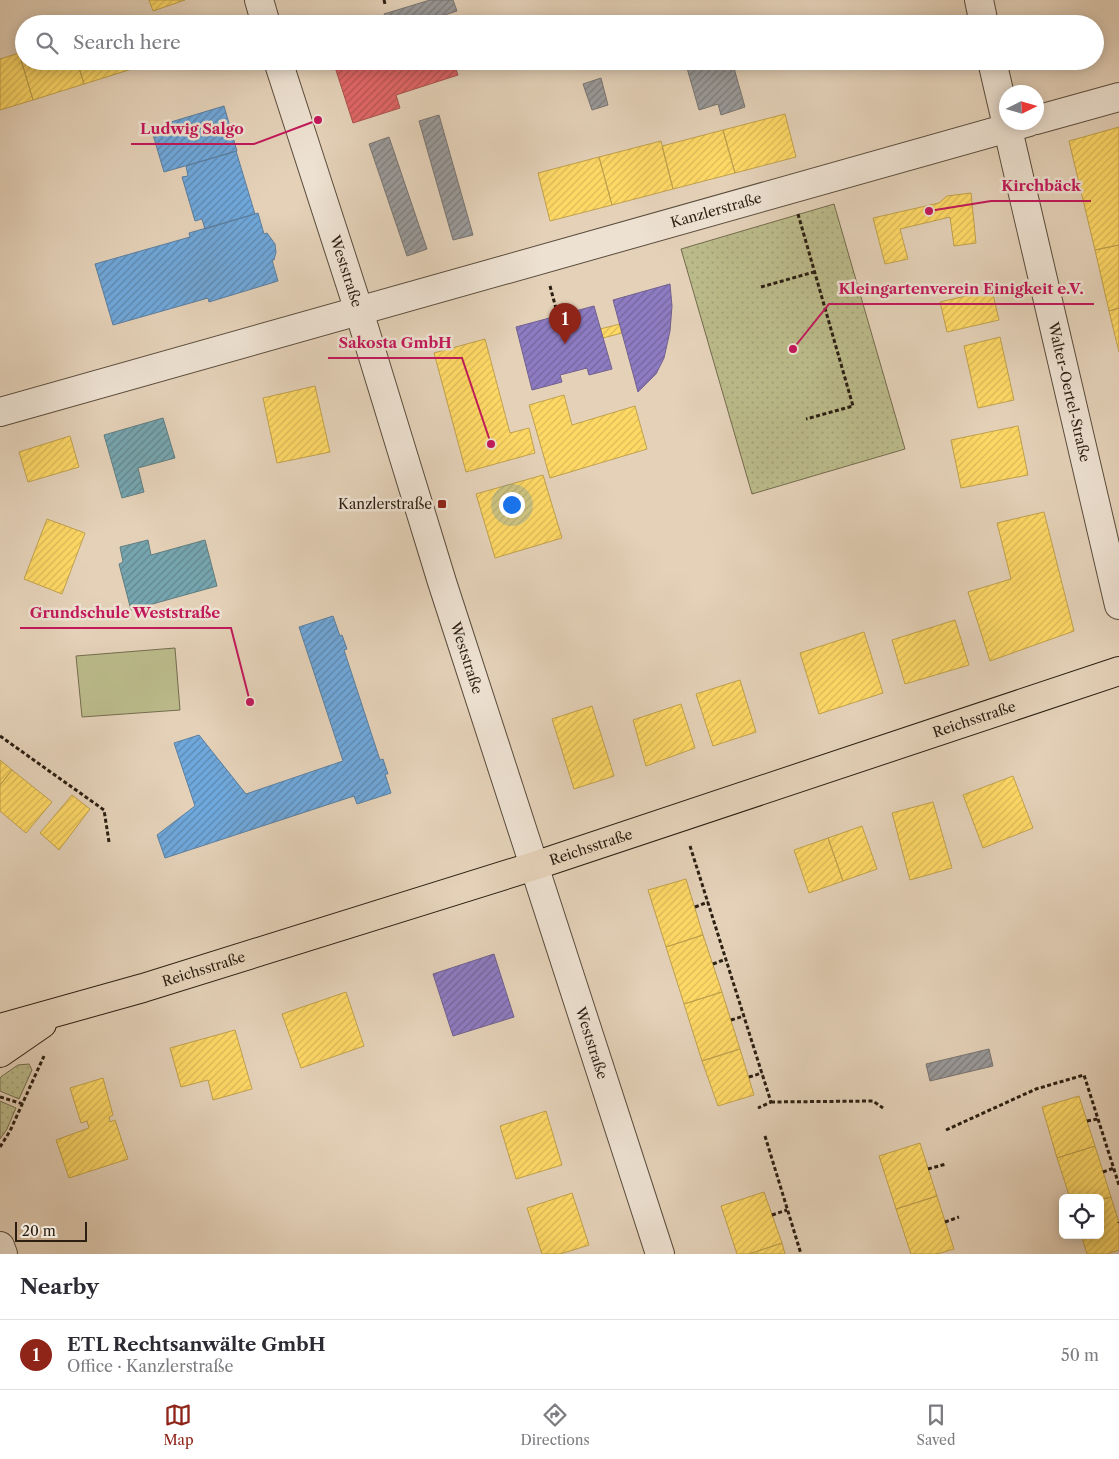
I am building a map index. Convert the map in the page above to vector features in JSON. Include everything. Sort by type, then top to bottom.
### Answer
[{"type":"main road","name":"Reichsstraße","points":[[0,1028],[60,1013],[534,866],[1119,671]]},
{"type":"main road","name":"Reichsstraße","points":[[0,1052],[60,1013]]},
{"type":"street","points":[[259,0],[263,15]]},
{"type":"street","points":[[979,0],[982,15]]},
{"type":"street","name":"Weststraße","points":[[281,70],[359,310],[414,492],[660,1254]]},
{"type":"street","name":"Walter-Oertel-Straße","points":[[996,70],[1002,85]]},
{"type":"street","points":[[1044,118],[1119,97]]},
{"type":"street","name":"Kanzlerstraße","points":[[0,412],[1004,130]]},
{"type":"street","name":"Walter-Oertel-Straße","points":[[1019,130],[1119,605]]},
{"type":"street","points":[[0,1246],[2,1254]]},
{"type":"path","points":[[791,189],[853,406],[806,419]]},
{"type":"path","points":[[761,287],[814,272]]},
{"type":"path","points":[[550,286],[558,316]]},
{"type":"path","points":[[0,736],[104,810],[109,842]]},
{"type":"path","points":[[690,846],[771,1102]]},
{"type":"path","points":[[694,907],[708,902]]},
{"type":"path","points":[[713,964],[726,959]]},
{"type":"path","points":[[731,1020],[744,1016]]},
{"type":"path","points":[[0,1147],[23,1104],[44,1055]]},
{"type":"path","points":[[749,1077],[762,1073]]},
{"type":"path","points":[[946,1130],[1036,1089],[1084,1075],[1119,1185]]},
{"type":"path","points":[[0,1097],[23,1104]]},
{"type":"path","points":[[758,1108],[771,1102],[873,1101],[883,1108]]},
{"type":"path","points":[[1087,1121],[1098,1118]]},
{"type":"path","points":[[765,1136],[786,1210],[801,1254]]},
{"type":"path","points":[[928,1169],[946,1164]]},
{"type":"path","points":[[1103,1172],[1114,1168]]},
{"type":"path","points":[[772,1215],[786,1210]]},
{"type":"path","points":[[946,1222],[959,1217]]},
{"type":"shaded area","points":[[834,204],[905,449],[752,494],[681,249]]},
{"type":"shaded area","points":[[175,648],[180,710],[82,717],[76,656]]},
{"type":"shaded area","points":[[29,1064],[32,1070],[19,1099],[0,1091],[0,1078],[2,1076],[18,1065]]},
{"type":"shaded area","points":[[0,1101],[16,1108],[7,1129],[0,1139]]},
{"type":"building: Homes","points":[[149,0],[185,0],[153,11]]},
{"type":"building: Homes","points":[[15,54],[15,70],[24,70],[33,100],[0,110],[0,59]]},
{"type":"building: Homes","points":[[24,70],[80,70],[84,84],[33,100]]},
{"type":"building: Homes","points":[[80,70],[129,70],[84,84]]},
{"type":"building: Homes","points":[[785,114],[796,157],[735,173],[723,130]]},
{"type":"building: Homes","points":[[1119,127],[1119,245],[1095,250],[1069,141]]},
{"type":"building: Homes","points":[[723,130],[735,173],[673,189],[662,146]]},
{"type":"building: Homes","points":[[661,141],[673,189],[612,205],[599,157]]},
{"type":"building: Homes","points":[[599,157],[612,205],[550,221],[538,173]]},
{"type":"building: Homes","points":[[971,193],[976,243],[954,246],[950,217],[900,229],[908,259],[885,264],[873,218],[939,203],[947,196]]},
{"type":"building: Homes","points":[[1119,245],[1119,308],[1109,311],[1095,250]]},
{"type":"building: Homes","points":[[992,290],[999,320],[947,332],[940,302]]},
{"type":"building: Homes","points":[[1119,308],[1119,352],[1109,311]]},
{"type":"building: Homes","points":[[620,324],[622,333],[603,338],[600,329]]},
{"type":"building: Homes","points":[[1000,337],[1014,400],[978,408],[964,346]]},
{"type":"building: Homes","points":[[485,339],[510,433],[529,428],[535,453],[466,472],[434,353]]},
{"type":"building: Homes","points":[[315,386],[330,452],[277,463],[263,398]]},
{"type":"building: Homes","points":[[564,395],[572,425],[635,406],[647,449],[550,478],[529,405]]},
{"type":"building: Homes","points":[[1018,426],[1028,475],[961,488],[951,440]]},
{"type":"building: Homes","points":[[70,436],[79,467],[28,482],[19,452]]},
{"type":"building: Homes","points":[[543,475],[562,538],[495,558],[476,494]]},
{"type":"building: Homes","points":[[1044,512],[1074,631],[990,661],[968,592],[1011,579],[997,523]]},
{"type":"building: Homes","points":[[47,519],[85,533],[62,594],[24,579]]},
{"type":"building: Homes","points":[[955,620],[969,665],[905,684],[892,640]]},
{"type":"building: Homes","points":[[864,632],[883,693],[819,714],[800,653]]},
{"type":"building: Homes","points":[[740,680],[756,732],[713,746],[696,694]]},
{"type":"building: Homes","points":[[681,704],[695,748],[646,766],[633,720]]},
{"type":"building: Homes","points":[[592,706],[614,776],[574,789],[552,719]]},
{"type":"building: Homes","points":[[0,760],[12,770],[0,785]]},
{"type":"building: Homes","points":[[12,770],[52,802],[26,833],[0,811],[0,785]]},
{"type":"building: Homes","points":[[1013,776],[1033,828],[983,848],[963,795]]},
{"type":"building: Homes","points":[[72,795],[90,809],[59,850],[40,833]]},
{"type":"building: Homes","points":[[933,802],[952,868],[910,880],[892,813]]},
{"type":"building: Homes","points":[[862,826],[877,869],[843,881],[828,838]]},
{"type":"building: Homes","points":[[828,838],[843,881],[809,893],[794,850]]},
{"type":"building: Homes","points":[[686,879],[703,935],[666,947],[648,890]]},
{"type":"building: Homes","points":[[703,935],[722,992],[684,1004],[666,947]]},
{"type":"building: Homes","points":[[346,992],[364,1046],[301,1068],[282,1014]]},
{"type":"building: Homes","points":[[722,992],[740,1049],[702,1061],[684,1004]]},
{"type":"building: Homes","points":[[235,1030],[252,1089],[213,1100],[208,1080],[181,1087],[170,1048]]},
{"type":"building: Homes","points":[[740,1049],[754,1095],[718,1106],[702,1061]]},
{"type":"building: Homes","points":[[103,1078],[113,1115],[109,1117],[110,1122],[115,1120],[128,1159],[69,1178],[56,1140],[89,1128],[87,1121],[81,1123],[70,1088]]},
{"type":"building: Homes","points":[[1079,1096],[1095,1146],[1057,1158],[1042,1107]]},
{"type":"building: Homes","points":[[546,1111],[562,1165],[516,1179],[500,1126]]},
{"type":"building: Homes","points":[[920,1143],[937,1196],[896,1209],[879,1156]]},
{"type":"building: Homes","points":[[1095,1146],[1111,1197],[1104,1199],[1104,1194],[1069,1194],[1057,1158]]},
{"type":"building: Homes","points":[[764,1192],[782,1243],[749,1254],[737,1254],[721,1206]]},
{"type":"building: Homes","points":[[572,1193],[589,1245],[560,1254],[542,1254],[527,1208]]},
{"type":"building: Homes","points":[[937,1196],[954,1249],[937,1254],[911,1254],[896,1209]]},
{"type":"building: Homes","points":[[1111,1197],[1119,1223],[1119,1250],[1107,1254],[1087,1254],[1082,1239],[1104,1239],[1104,1199]]},
{"type":"building: Homes","points":[[782,1243],[785,1254],[749,1254]]},
{"type":"building: Shops","points":[[336,70],[456,70],[458,75],[396,95],[400,108],[353,123]]},
{"type":"building: Offices","points":[[670,284],[672,306],[670,331],[664,358],[656,374],[638,392],[613,300]]},
{"type":"building: Offices","points":[[594,306],[612,369],[589,375],[587,368],[560,375],[562,382],[532,390],[516,327]]},
{"type":"building: Offices","points":[[494,954],[514,1017],[453,1036],[433,974]]},
{"type":"building: Schools","points":[[224,106],[237,151],[164,172],[151,128]]},
{"type":"building: Schools","points":[[236,151],[255,214],[205,229],[202,219],[195,221],[182,177],[188,176],[186,166]]},
{"type":"building: Schools","points":[[258,213],[264,234],[267,233],[275,244],[276,252],[274,260],[272,260],[278,281],[209,302],[208,298],[113,325],[95,264],[190,237],[189,233]]},
{"type":"building: Schools","points":[[333,616],[347,649],[344,650],[380,760],[383,759],[388,774],[385,774],[391,793],[357,804],[354,796],[165,858],[157,835],[195,806],[174,743],[199,735],[246,794],[343,761],[299,627]]},
{"type":"building: Public","points":[[163,418],[175,458],[138,468],[144,492],[122,498],[104,435]]},
{"type":"building: Public","points":[[148,540],[151,555],[205,540],[217,586],[131,610],[119,564],[123,562],[120,547]]},
{"type":"building: Industry","points":[[430,0],[453,0],[457,11],[445,15],[384,14]]},
{"type":"building: Industry","points":[[688,70],[735,70],[745,107],[721,115],[718,104],[699,110]]},
{"type":"building: Industry","points":[[601,78],[608,105],[592,110],[583,84]]},
{"type":"building: Industry","points":[[439,115],[473,235],[453,240],[419,121]]},
{"type":"building: Industry","points":[[389,137],[427,249],[407,256],[369,144]]},
{"type":"building: Industry","points":[[989,1049],[993,1066],[930,1081],[926,1064]]},
{"type":"place","name":"Ludwig Salgo","points":[[318,120]]},
{"type":"place","name":"Kirchbäck","points":[[929,211]]},
{"type":"place","name":"ETL Rechtsanwälte GmbH","points":[[565,344]]},
{"type":"place","name":"Kleingartenverein Einigkeit e.V.","points":[[793,349]]},
{"type":"place","name":"Sakosta GmbH","points":[[491,444]]},
{"type":"place","name":"Kanzlerstraße","points":[[442,504]]},
{"type":"place","name":"Grundschule Weststraße","points":[[250,702]]}]
